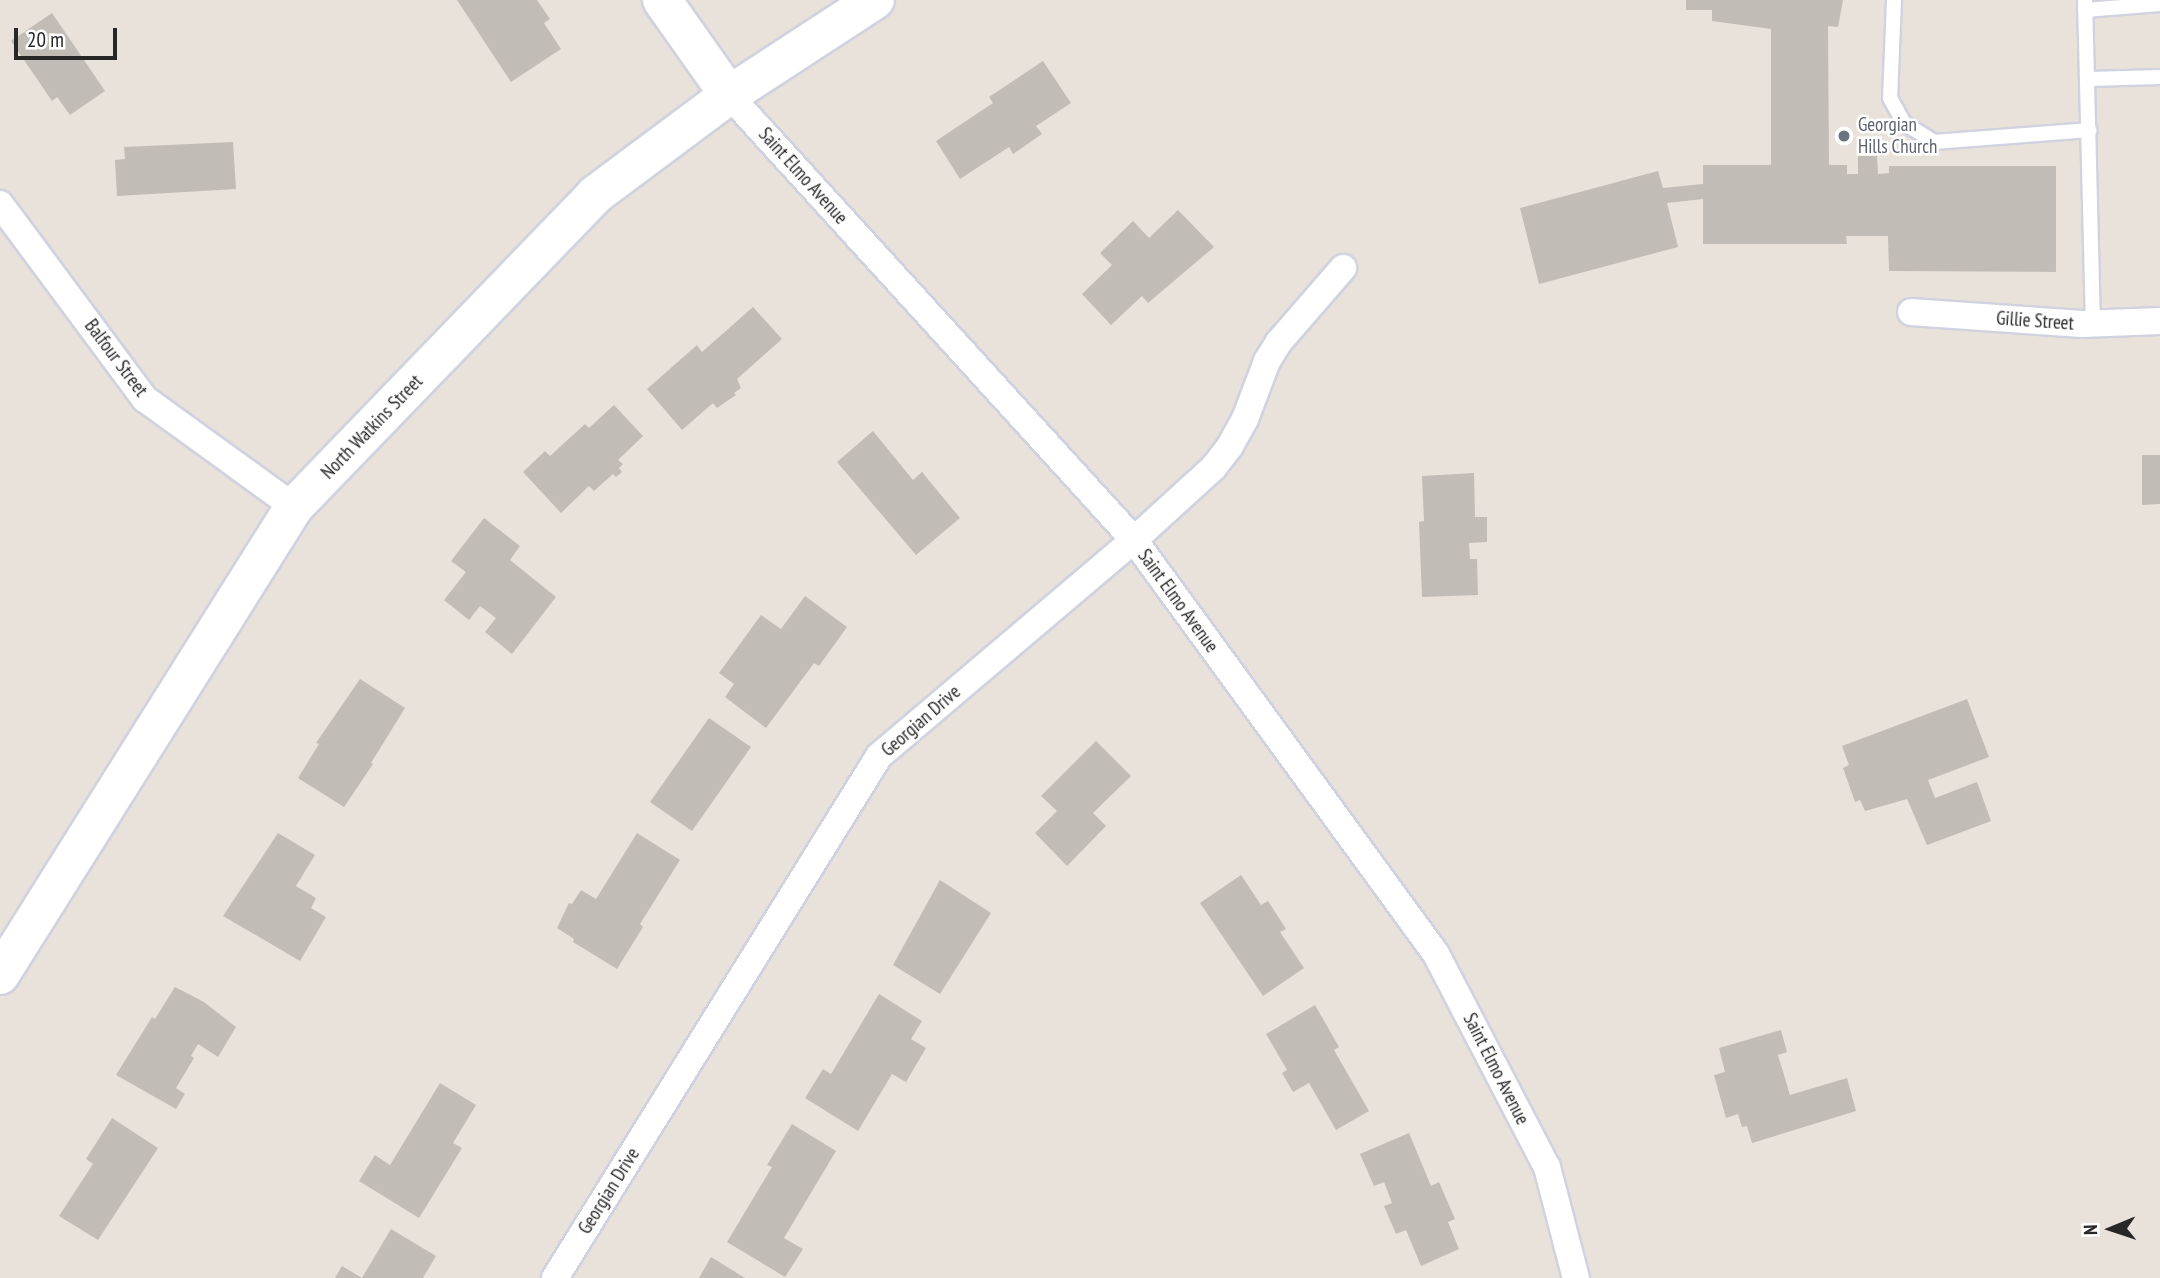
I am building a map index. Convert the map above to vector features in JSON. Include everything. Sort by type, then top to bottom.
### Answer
[{"type":"main road","name":"Saint Elmo Avenue","points":[[662,0],[729,94]]},
{"type":"main road","name":"North Watkins Street","points":[[0,975],[294,507],[595,195],[729,94],[875,0]]},
{"type":"street","name":"Saint Elmo Avenue","points":[[729,94],[1134,540],[1436,954],[1547,1167],[1576,1278]]},
{"type":"street","name":"Balfour Street","points":[[0,204],[145,399],[294,507]]},
{"type":"street","name":"Georgian Drive","points":[[555,1278],[878,756],[1134,540],[1213,468],[1230,446],[1279,342],[1343,268]]},
{"type":"street","name":"Gillie Street","points":[[1911,312],[2093,324],[2160,321]]},
{"type":"lane","points":[[1894,0],[1890,98],[1904,122],[1934,142],[2090,130]]},
{"type":"lane","points":[[2093,324],[2085,5],[2160,4]]},
{"type":"lane","points":[[2088,79],[2160,77]]},
{"type":"building","points":[[457,0],[537,0],[550,19],[544,23],[561,49],[511,82]]},
{"type":"building","points":[[1686,0],[1843,0],[1838,27],[1828,26],[1829,165],[1847,165],[1847,174],[1858,174],[1858,156],[1877,156],[1878,174],[1889,173],[1889,166],[2056,166],[2056,272],[1889,271],[1888,236],[1846,236],[1847,244],[1703,244],[1703,199],[1667,203],[1678,247],[1539,284],[1520,208],[1658,171],[1663,188],[1703,184],[1703,165],[1771,165],[1771,29],[1712,21],[1712,10],[1686,10]]},
{"type":"building","points":[[52,13],[105,91],[70,115],[57,97],[52,101],[11,41]]},
{"type":"building","points":[[1043,61],[1071,103],[1036,126],[1042,134],[1013,154],[1009,147],[960,179],[936,141],[993,103],[989,97]]},
{"type":"building","points":[[233,142],[236,189],[117,196],[115,160],[125,159],[124,147]]},
{"type":"building","points":[[1178,210],[1214,247],[1148,303],[1142,296],[1111,325],[1082,294],[1112,265],[1100,253],[1133,221],[1149,238]]},
{"type":"building","points":[[753,307],[782,339],[737,379],[741,388],[734,393],[736,395],[717,408],[713,403],[682,430],[647,389],[697,345],[702,352]]},
{"type":"building","points":[[614,405],[643,436],[618,460],[623,464],[619,468],[622,472],[616,477],[613,474],[594,491],[589,486],[561,513],[523,472],[545,451],[550,456],[585,424],[589,428]]},
{"type":"building","points":[[873,431],[913,480],[922,472],[960,518],[916,555],[837,462]]},
{"type":"building","points":[[2142,455],[2160,455],[2160,504],[2142,505]]},
{"type":"building","points":[[1474,473],[1475,517],[1487,517],[1487,542],[1469,543],[1470,559],[1477,559],[1478,595],[1422,597],[1419,522],[1424,521],[1422,476]]},
{"type":"building","points":[[484,518],[520,546],[510,560],[556,597],[512,654],[485,632],[496,618],[480,606],[469,620],[444,600],[466,572],[451,561]]},
{"type":"building","points":[[805,596],[847,627],[819,666],[814,663],[766,728],[725,697],[734,684],[719,673],[761,615],[781,629]]},
{"type":"building","points":[[360,679],[405,708],[371,763],[373,764],[344,807],[298,778],[319,744],[316,743]]},
{"type":"building","points":[[1967,699],[1989,757],[1928,780],[1935,798],[1977,782],[1991,821],[1927,845],[1907,799],[1865,811],[1860,800],[1855,802],[1843,768],[1849,765],[1842,746]]},
{"type":"building","points":[[709,718],[751,747],[692,831],[650,802]]},
{"type":"building","points":[[1096,741],[1131,776],[1093,813],[1106,826],[1067,866],[1035,833],[1057,811],[1041,796]]},
{"type":"building","points":[[278,833],[315,855],[296,886],[316,898],[311,908],[326,917],[300,961],[223,916]]},
{"type":"building","points":[[637,833],[680,860],[640,924],[643,927],[617,969],[573,942],[574,939],[557,928],[569,903],[572,904],[581,890],[596,899]]},
{"type":"building","points":[[1241,875],[1261,905],[1268,901],[1286,929],[1280,932],[1304,968],[1263,996],[1200,903]]},
{"type":"building","points":[[940,880],[991,913],[940,994],[893,965]]},
{"type":"building","points":[[175,987],[204,1002],[236,1027],[218,1057],[198,1044],[191,1056],[194,1058],[176,1088],[185,1094],[176,1109],[116,1075],[152,1017],[155,1019]]},
{"type":"building","points":[[879,994],[922,1021],[911,1039],[926,1048],[906,1082],[892,1074],[858,1131],[805,1098],[823,1069],[831,1074]]},
{"type":"building","points":[[1315,1005],[1339,1047],[1334,1050],[1369,1111],[1336,1130],[1309,1083],[1293,1092],[1282,1073],[1287,1070],[1266,1034]]},
{"type":"building","points":[[1781,1030],[1787,1052],[1778,1055],[1790,1095],[1847,1078],[1856,1111],[1752,1143],[1747,1126],[1742,1127],[1738,1114],[1726,1118],[1714,1075],[1725,1072],[1719,1048]]},
{"type":"building","points":[[440,1083],[476,1105],[453,1143],[462,1148],[419,1218],[359,1181],[375,1155],[390,1165]]},
{"type":"building","points":[[112,1118],[158,1148],[98,1240],[59,1216],[93,1164],[86,1159]]},
{"type":"building","points":[[792,1124],[836,1151],[784,1238],[803,1249],[785,1277],[727,1242],[772,1167],[767,1165]]},
{"type":"building","points":[[1409,1133],[1431,1186],[1439,1182],[1455,1219],[1448,1222],[1459,1249],[1421,1266],[1406,1230],[1396,1234],[1384,1206],[1392,1203],[1384,1182],[1374,1186],[1360,1154]]},
{"type":"building","points":[[391,1229],[436,1256],[423,1278],[362,1278]]},
{"type":"building","points":[[711,1257],[745,1278],[699,1278]]},
{"type":"building","points":[[342,1266],[362,1278],[335,1278]]},
{"type":"place","name":"Georgian Hills Church","points":[[1844,136]]}]
